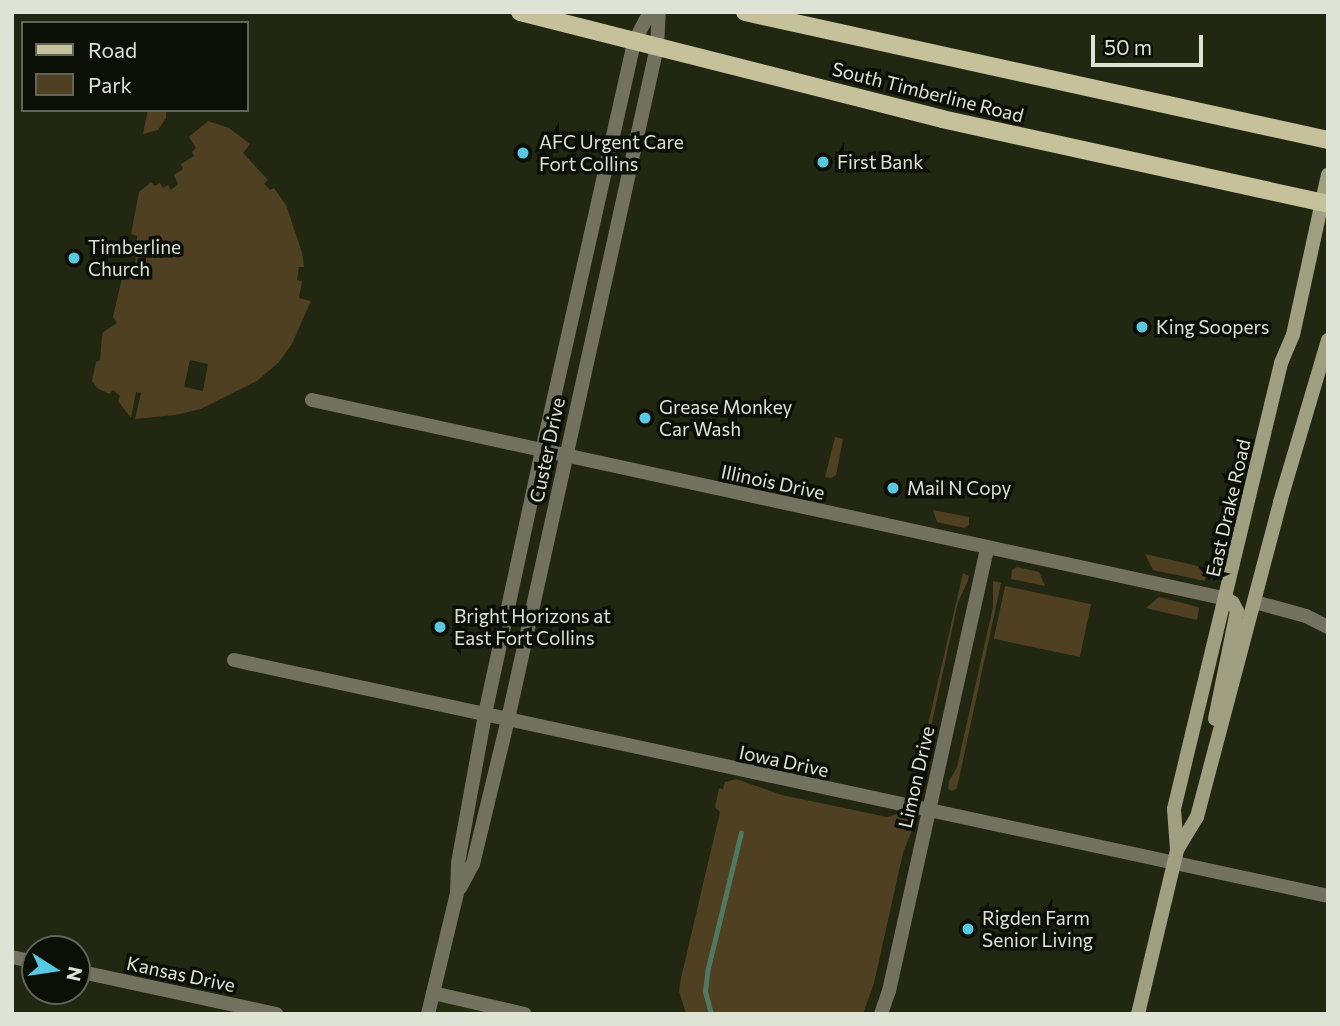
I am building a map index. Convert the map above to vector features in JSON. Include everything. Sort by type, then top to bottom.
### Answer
[{"type":"main road","name":"South Timberline Road","points":[[520,12],[942,119],[1325,203]]},
{"type":"main road","name":"South Timberline Road","points":[[745,12],[1328,140]]},
{"type":"main road","name":"East Drake Road","points":[[1139,1014],[1175,856],[1174,809],[1227,599],[1281,363],[1293,335],[1325,203],[1328,175]]},
{"type":"main road","name":"East Drake Road","points":[[1175,856],[1196,817],[1280,502],[1328,340]]},
{"type":"main road","points":[[1212,759],[1218,698],[1237,611],[1227,599]]},
{"type":"street","name":"Custer Drive","points":[[429,1014],[457,893],[457,863],[485,714],[542,451],[634,42],[650,12]]},
{"type":"street","name":"Custer Drive","points":[[457,893],[473,863],[508,719],[657,47],[659,12]]},
{"type":"street","name":"Illinois Drive","points":[[312,400],[1227,599]]},
{"type":"street","name":"Limon Drive","points":[[881,1014],[889,991],[988,548]]},
{"type":"street","points":[[1255,602],[1306,616],[1328,628]]},
{"type":"street","name":"Iowa Drive","points":[[234,660],[927,812],[1175,856],[1328,896]]},
{"type":"street","name":"Kansas Drive","points":[[91,974],[276,1014]]},
{"type":"street","points":[[433,993],[525,1014]]},
{"type":"shaded area","points":[[433,993],[525,1014],[429,1014]]},
{"type":"green space","points":[[148,112],[166,112],[166,118],[158,130],[143,134]]},
{"type":"green space","points":[[208,121],[229,128],[250,144],[243,153],[268,180],[264,184],[270,190],[274,188],[286,205],[304,267],[299,267],[297,280],[302,281],[299,298],[311,301],[292,344],[279,362],[257,381],[201,409],[135,419],[141,393],[136,392],[131,418],[118,401],[120,396],[113,390],[109,394],[97,388],[92,381],[96,362],[100,360],[103,332],[117,323],[113,317],[122,278],[128,279],[130,267],[135,267],[137,236],[131,234],[139,192],[151,182],[155,186],[160,183],[163,188],[168,185],[171,190],[178,184],[174,175],[183,169],[181,164],[194,156],[192,152],[196,148],[189,137]],"holes":[[[190,360],[208,364],[203,391],[184,387]]]},
{"type":"green space","points":[[835,437],[843,439],[836,475],[825,477]]},
{"type":"green space","points":[[933,510],[969,517],[969,525],[964,528],[937,522]]},
{"type":"green space","points":[[1145,554],[1202,567],[1206,572],[1205,581],[1153,570]]},
{"type":"green space","points":[[1017,567],[1039,572],[1045,586],[1011,579],[1012,570]]},
{"type":"green space","points":[[963,573],[969,576],[958,602],[924,760],[924,784],[917,775]]},
{"type":"green space","points":[[993,581],[1001,583],[957,788],[952,791],[948,789],[949,781],[957,767],[993,607]]},
{"type":"green space","points":[[1005,586],[1091,604],[1080,657],[994,639]]},
{"type":"green space","points":[[1159,597],[1199,608],[1197,620],[1146,608]]},
{"type":"green space","points":[[736,779],[782,795],[887,817],[898,814],[907,816],[914,825],[903,853],[874,983],[863,1014],[686,1014],[679,991],[720,812],[715,807],[719,788],[723,789],[725,782]]},
{"type":"waterway","points":[[711,1014],[705,991],[708,968],[741,833]]},
{"type":"place","name":"AFC Urgent Care Fort Collins","points":[[523,153]]},
{"type":"place","name":"First Bank","points":[[823,162]]},
{"type":"place","name":"Timberline Church","points":[[74,258]]},
{"type":"place","name":"King Soopers","points":[[1142,327]]},
{"type":"place","name":"Grease Monkey Car Wash","points":[[645,418]]},
{"type":"place","name":"Mail N Copy","points":[[893,488]]},
{"type":"place","name":"Bright Horizons at East Fort Collins","points":[[440,627]]},
{"type":"place","name":"Rigden Farm Senior Living","points":[[968,929]]}]
